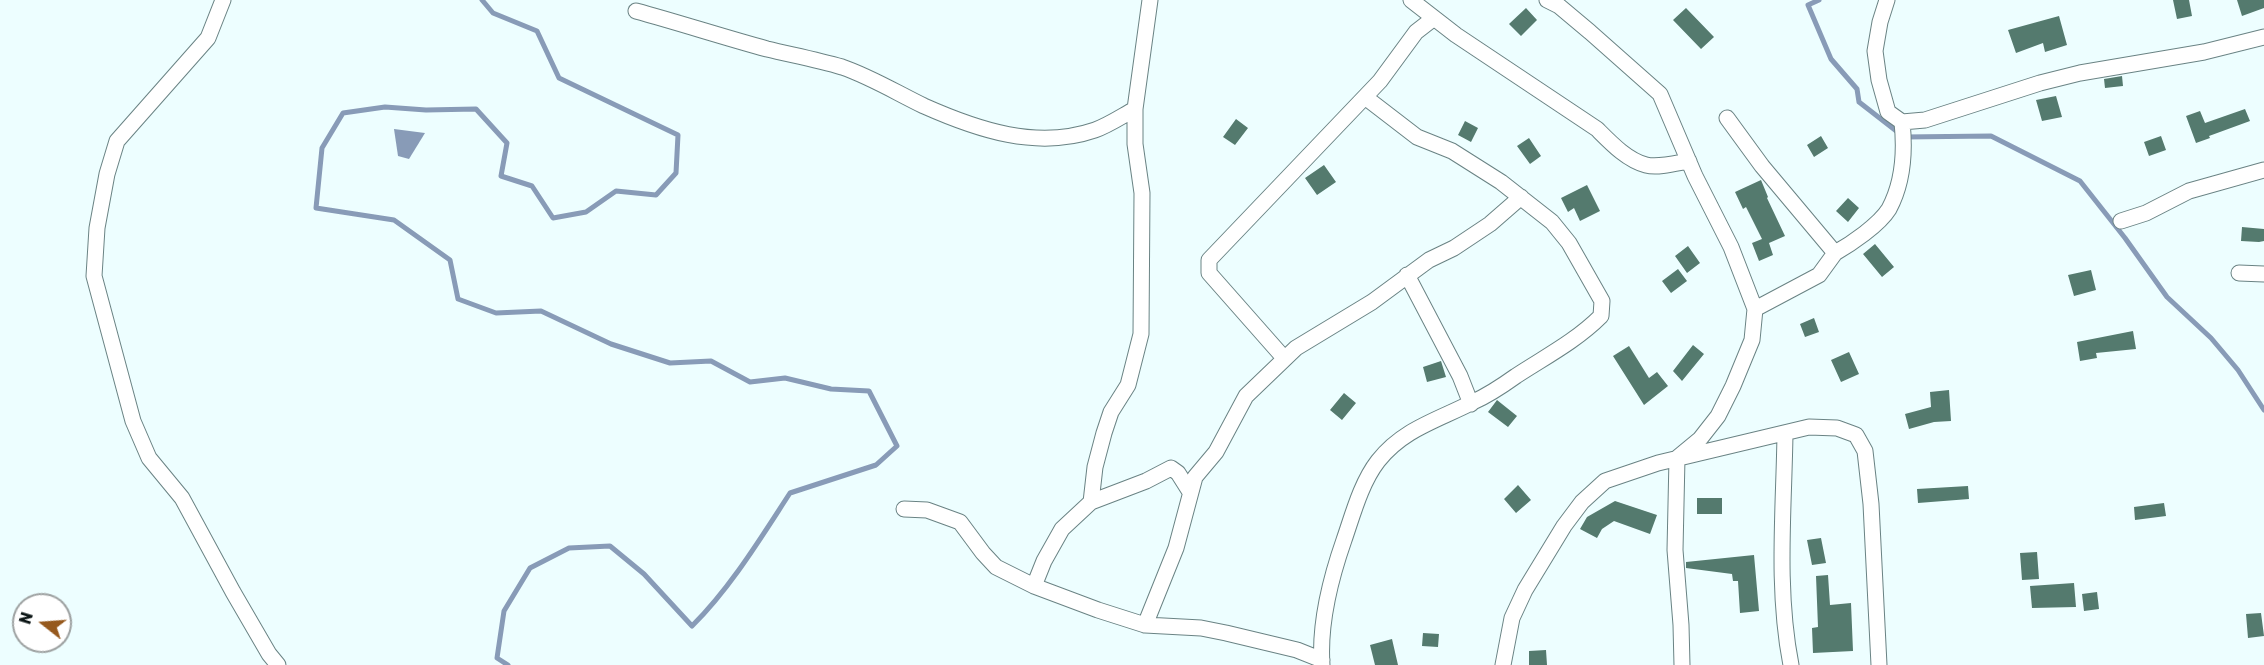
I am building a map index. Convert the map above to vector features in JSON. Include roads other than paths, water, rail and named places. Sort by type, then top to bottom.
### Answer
[{"type":"street","points":[[223,0],[208,38],[117,141],[107,174],[97,228],[94,276],[133,420],[149,458],[183,498],[239,603],[278,665]]},
{"type":"street","points":[[1090,502],[1095,467],[1104,433],[1111,412],[1128,385],[1141,334],[1142,193],[1135,144],[1136,109],[1150,0]]},
{"type":"street","points":[[1411,0],[1456,35],[1597,129],[1614,146],[1630,157],[1648,165],[1689,161]]},
{"type":"street","points":[[1547,0],[1559,6],[1660,94],[1689,161],[1731,247],[1755,309],[1752,340],[1718,416],[1700,439],[1677,458],[1676,550],[1682,625],[1682,665]]},
{"type":"street","points":[[1887,0],[1875,51],[1879,80],[1888,112],[1902,122],[1925,120],[2050,80],[2204,52],[2264,37]]},
{"type":"street","points":[[636,10],[766,48],[842,67],[880,82],[924,106],[966,122],[1024,138],[1049,140],[1073,136],[1097,129],[1136,109]]},
{"type":"street","points":[[1284,358],[1209,273],[1209,260],[1380,81],[1416,32],[1434,18]]},
{"type":"street","points":[[904,509],[927,510],[960,522],[996,567],[1035,586],[1098,610],[1145,625],[1209,629],[1297,650],[1322,662],[1321,638],[1325,610],[1338,559],[1362,491],[1377,462],[1393,444],[1413,429],[1471,404],[1501,388],[1576,338],[1602,316],[1602,302],[1569,243],[1552,222],[1521,197],[1452,152],[1417,137],[1365,96]]},
{"type":"street","points":[[1727,118],[1762,166],[1835,253]]},
{"type":"street","points":[[1755,309],[1818,275],[1835,253],[1869,229],[1888,210],[1898,186],[1904,154],[1902,122]]},
{"type":"street","points":[[2121,221],[2146,213],[2189,191],[2264,170]]},
{"type":"street","points":[[1145,625],[1184,526],[1195,477],[1216,452],[1246,396],[1296,348],[1372,302],[1407,275],[1481,230],[1521,197]]},
{"type":"street","points":[[2239,273],[2264,274]]},
{"type":"street","points":[[1407,275],[1443,348],[1460,376],[1471,404]]},
{"type":"street","points":[[1503,665],[1512,618],[1525,590],[1564,526],[1582,502],[1605,481],[1677,458],[1809,427],[1837,428],[1856,435],[1865,451],[1871,504],[1879,665]]},
{"type":"street","points":[[1785,433],[1783,588],[1785,633],[1791,665]]},
{"type":"street","points":[[1035,586],[1044,561],[1062,529],[1090,502],[1146,482],[1171,468],[1178,473],[1190,492]]},
{"type":"water","points":[[394,129],[425,133],[409,159],[398,156]]},
{"type":"waterway","points":[[482,0],[493,13],[537,31],[559,78],[678,135],[676,173],[656,195],[616,191],[586,212],[553,218],[532,186],[501,176],[507,143],[476,109],[426,110],[385,107],[343,113],[322,148],[316,208],[394,220],[450,260],[458,299],[496,313],[541,311],[611,344],[670,363],[711,361],[750,382],[785,378],[831,389],[869,391],[897,446],[876,465],[790,493],[732,579],[692,626],[644,574],[610,546],[569,548],[530,568],[504,611],[497,658],[508,665]]},
{"type":"waterway","points":[[1819,0],[1808,5],[1831,59],[1857,89],[1859,102],[1904,137],[1991,136],[2080,181],[2167,297],[2211,338],[2238,370],[2264,410]]}]
